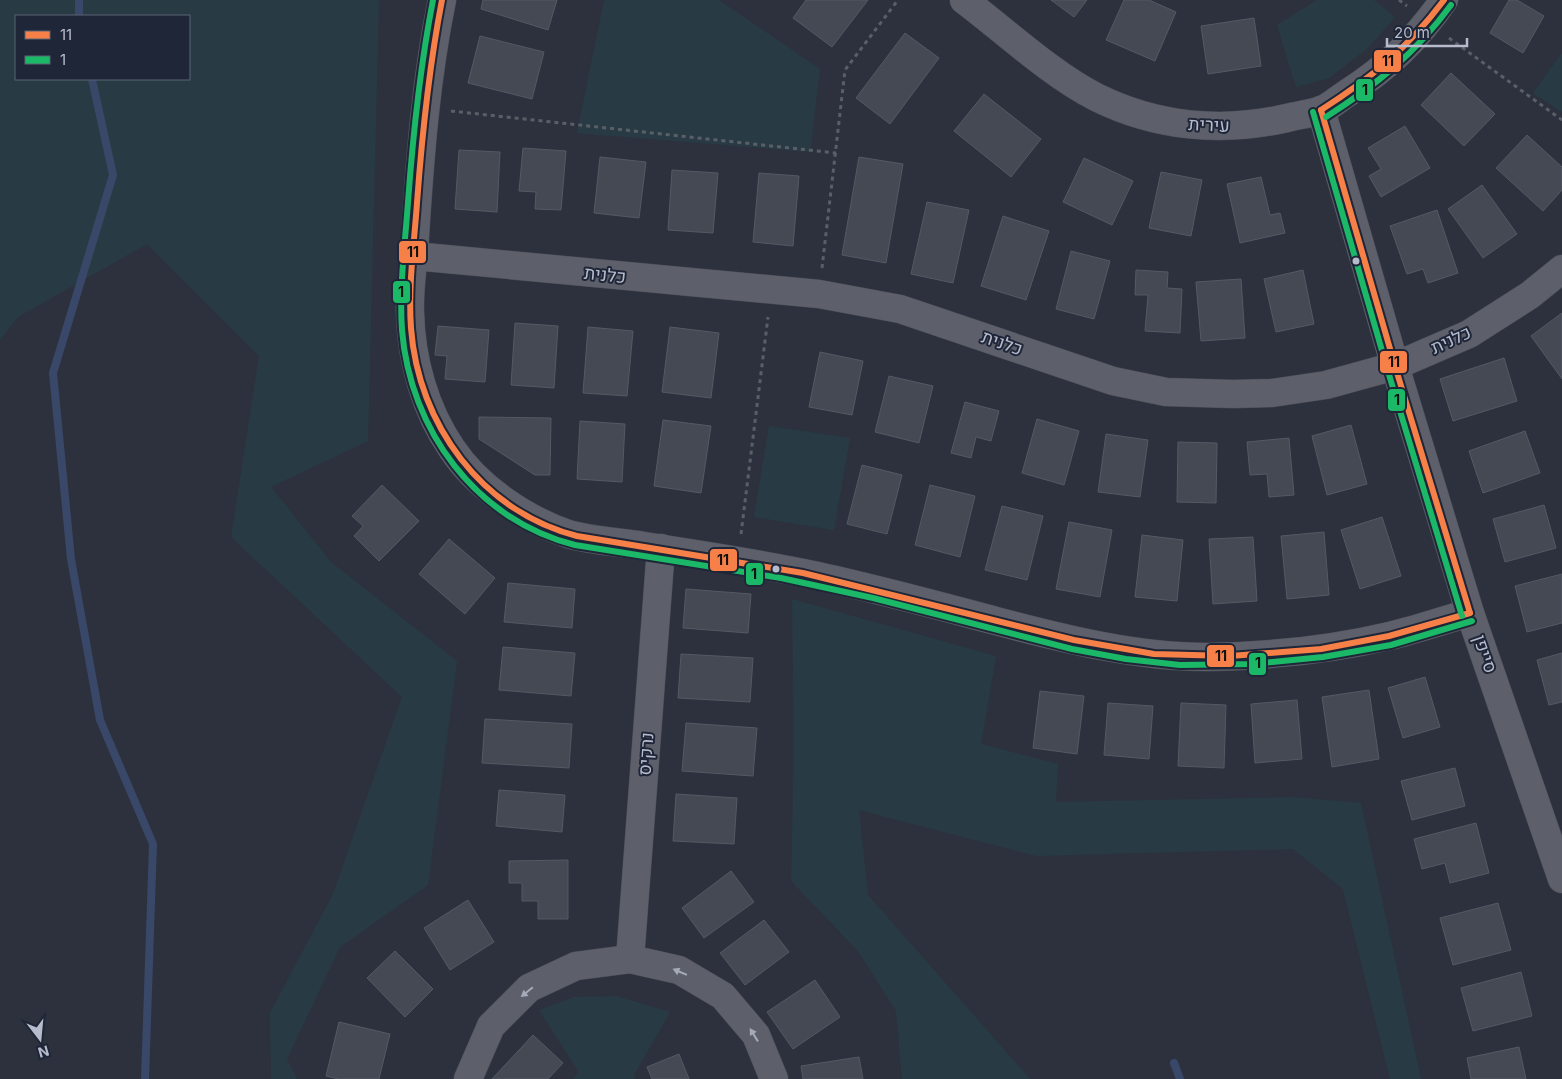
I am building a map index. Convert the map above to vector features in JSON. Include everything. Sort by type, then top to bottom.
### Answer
[{"type":"street","points":[[442,0],[432,48],[425,108],[409,311],[416,360],[426,398],[436,424],[454,452],[476,477],[501,498],[536,519],[571,534],[738,560],[823,577],[1072,641],[1141,651],[1204,657],[1267,654],[1326,647],[1389,636],[1470,613]]},
{"type":"street","name":"עירית","points":[[964,0],[1068,80],[1107,102],[1142,116],[1190,126],[1226,127],[1271,122],[1321,110],[1373,77],[1395,59],[1428,23],[1444,0]]},
{"type":"street","name":"סייפן","points":[[1321,110],[1395,366],[1470,613],[1562,879]]},
{"type":"street","name":"כלנית","points":[[414,256],[819,294],[900,309],[1113,381],[1166,392],[1272,393],[1326,385],[1395,366],[1469,334],[1530,295],[1562,269]]},
{"type":"street","name":"נרקיס","points":[[630,959],[662,548]]},
{"type":"street","points":[[468,1079],[491,1026],[528,988],[576,966],[630,959],[679,970],[723,996],[756,1035],[774,1079]]},
{"type":"path","points":[[819,294],[845,70],[898,0]]},
{"type":"path","points":[[1399,0],[1562,120]]},
{"type":"path","points":[[425,108],[836,153]]},
{"type":"path","points":[[738,560],[771,291]]},
{"type":"shaded area","points":[[0,0],[379,0],[368,441],[271,487],[331,562],[457,661],[428,885],[340,947],[287,1059],[297,1079],[271,1079],[270,1013],[333,894],[402,697],[231,537],[259,356],[147,244],[18,317],[0,340]]},
{"type":"shaded area","points":[[604,0],[719,0],[820,69],[810,152],[577,133]]},
{"type":"shaded area","points":[[1317,0],[1374,0],[1395,17],[1368,48],[1329,78],[1296,87],[1277,25]]},
{"type":"shaded area","points":[[1562,53],[1562,112],[1533,93]]},
{"type":"shaded area","points":[[769,426],[850,438],[834,530],[754,517]]},
{"type":"shaded area","points":[[792,599],[996,656],[981,744],[1058,764],[1056,802],[1293,797],[1361,803],[1421,1079],[1390,1079],[1343,889],[1293,849],[1036,856],[859,810],[868,895],[1030,1079],[902,1079],[896,1011],[858,951],[791,881],[794,746]]},
{"type":"shaded area","points":[[616,996],[670,1012],[634,1075],[635,1079],[573,1079],[579,1072],[539,1010],[574,997]]},
{"type":"building","points":[[483,0],[557,0],[548,30],[481,9]]},
{"type":"building","points":[[806,0],[868,0],[832,47],[793,18]]},
{"type":"building","points":[[1051,0],[1087,0],[1074,17]]},
{"type":"building","points":[[1124,0],[1149,0],[1176,12],[1155,61],[1106,40]]},
{"type":"building","points":[[1509,0],[1517,0],[1544,16],[1523,53],[1490,33]]},
{"type":"building","points":[[1254,18],[1261,66],[1208,74],[1201,26]]},
{"type":"building","points":[[905,33],[939,58],[890,124],[856,98]]},
{"type":"building","points":[[480,36],[544,52],[532,99],[468,83]]},
{"type":"building","points":[[1451,73],[1495,114],[1464,146],[1421,105]]},
{"type":"building","points":[[984,94],[1041,139],[1011,177],[954,131]]},
{"type":"building","points":[[1405,126],[1430,168],[1381,197],[1369,176],[1381,169],[1368,148]]},
{"type":"building","points":[[1527,135],[1562,167],[1562,190],[1543,211],[1496,168]]},
{"type":"building","points":[[523,148],[566,151],[561,210],[535,209],[536,192],[519,191]]},
{"type":"building","points":[[459,150],[500,152],[497,212],[455,209]]},
{"type":"building","points":[[600,157],[646,162],[639,218],[594,213]]},
{"type":"building","points":[[859,157],[903,164],[886,263],[842,255]]},
{"type":"building","points":[[1084,158],[1133,181],[1112,225],[1063,202]]},
{"type":"building","points":[[672,170],[718,173],[713,233],[668,230]]},
{"type":"building","points":[[1161,172],[1202,180],[1191,236],[1149,228]]},
{"type":"building","points":[[759,173],[799,176],[793,246],[753,242]]},
{"type":"building","points":[[1261,177],[1270,215],[1280,213],[1285,233],[1240,243],[1227,184]]},
{"type":"building","points":[[1482,185],[1517,234],[1483,258],[1448,209]]},
{"type":"building","points":[[927,202],[969,210],[953,283],[911,274]]},
{"type":"building","points":[[1437,210],[1458,273],[1428,283],[1423,269],[1407,274],[1390,226]]},
{"type":"building","points":[[1003,216],[1049,231],[1026,300],[981,286]]},
{"type":"building","points":[[1071,251],[1110,261],[1094,319],[1056,309]]},
{"type":"building","points":[[1136,270],[1168,272],[1167,288],[1182,289],[1180,333],[1145,331],[1148,295],[1135,295]]},
{"type":"building","points":[[1303,270],[1314,324],[1276,332],[1264,279]]},
{"type":"building","points":[[1241,279],[1245,338],[1201,341],[1196,282]]},
{"type":"building","points":[[1562,313],[1562,379],[1531,336]]},
{"type":"building","points":[[515,323],[558,326],[554,388],[511,385]]},
{"type":"building","points":[[438,326],[489,330],[485,382],[445,379],[447,356],[435,355]]},
{"type":"building","points":[[588,327],[633,331],[627,396],[583,393]]},
{"type":"building","points":[[670,327],[719,333],[711,398],[662,392]]},
{"type":"building","points":[[820,352],[863,361],[852,415],[809,407]]},
{"type":"building","points":[[1504,358],[1517,401],[1453,421],[1440,379]]},
{"type":"building","points":[[889,376],[933,386],[919,443],[875,432]]},
{"type":"building","points":[[965,402],[999,411],[991,441],[976,437],[971,458],[951,453]]},
{"type":"building","points":[[479,417],[551,418],[550,475],[535,475],[479,439]]},
{"type":"building","points":[[1037,419],[1079,431],[1064,485],[1022,473]]},
{"type":"building","points":[[663,420],[711,426],[701,493],[654,486]]},
{"type":"building","points":[[580,421],[625,424],[622,482],[577,479]]},
{"type":"building","points":[[1351,425],[1367,484],[1327,495],[1312,436]]},
{"type":"building","points":[[1525,431],[1540,473],[1483,493],[1469,451]]},
{"type":"building","points":[[1106,434],[1148,440],[1140,497],[1098,492]]},
{"type":"building","points":[[1289,438],[1294,495],[1269,497],[1267,474],[1250,475],[1247,442]]},
{"type":"building","points":[[1178,442],[1217,443],[1216,503],[1177,502]]},
{"type":"building","points":[[862,465],[902,475],[887,534],[847,524]]},
{"type":"building","points":[[382,485],[419,521],[379,561],[354,536],[363,526],[352,516]]},
{"type":"building","points":[[930,485],[975,496],[960,557],[915,545]]},
{"type":"building","points":[[1544,505],[1556,548],[1505,562],[1493,519]]},
{"type":"building","points":[[1002,506],[1043,516],[1027,580],[985,570]]},
{"type":"building","points":[[1382,517],[1401,576],[1360,589],[1341,530]]},
{"type":"building","points":[[1069,522],[1112,530],[1100,597],[1056,589]]},
{"type":"building","points":[[1324,532],[1329,595],[1287,599],[1281,536]]},
{"type":"building","points":[[1142,535],[1183,540],[1177,601],[1135,597]]},
{"type":"building","points":[[1253,537],[1257,601],[1213,604],[1209,539]]},
{"type":"building","points":[[449,539],[495,578],[465,614],[419,574]]},
{"type":"building","points":[[1562,574],[1562,623],[1527,632],[1515,586]]},
{"type":"building","points":[[508,583],[575,589],[572,628],[504,622]]},
{"type":"building","points":[[686,589],[751,594],[748,633],[683,628]]},
{"type":"building","points":[[503,647],[575,653],[571,696],[499,690]]},
{"type":"building","points":[[1562,653],[1562,702],[1549,705],[1537,660]]},
{"type":"building","points":[[681,654],[753,658],[750,702],[678,698]]},
{"type":"building","points":[[1425,677],[1440,727],[1403,738],[1388,688]]},
{"type":"building","points":[[1369,690],[1379,759],[1332,767],[1322,697]]},
{"type":"building","points":[[1040,691],[1084,696],[1077,754],[1033,748]]},
{"type":"building","points":[[1297,700],[1302,759],[1255,763],[1251,704]]},
{"type":"building","points":[[1108,703],[1153,706],[1149,759],[1104,755]]},
{"type":"building","points":[[1181,703],[1226,705],[1224,768],[1178,766]]},
{"type":"building","points":[[485,719],[572,724],[569,768],[482,763]]},
{"type":"building","points":[[686,723],[757,728],[753,776],[682,771]]},
{"type":"building","points":[[1455,768],[1465,806],[1412,820],[1401,781]]},
{"type":"building","points":[[499,790],[565,795],[562,832],[496,826]]},
{"type":"building","points":[[676,794],[737,798],[734,844],[673,841]]},
{"type":"building","points":[[1476,823],[1489,873],[1450,883],[1445,863],[1422,869],[1414,839]]},
{"type":"building","points":[[568,860],[568,919],[538,919],[538,901],[522,901],[522,883],[509,883],[509,861]]},
{"type":"building","points":[[731,871],[754,902],[704,938],[682,908]]},
{"type":"building","points":[[468,900],[494,942],[450,970],[424,928]]},
{"type":"building","points":[[1498,903],[1511,950],[1453,965],[1440,918]]},
{"type":"building","points":[[764,920],[789,952],[745,985],[720,953]]},
{"type":"building","points":[[395,951],[433,989],[405,1017],[367,978]]},
{"type":"building","points":[[1521,972],[1532,1016],[1473,1031],[1461,988]]},
{"type":"building","points":[[815,980],[840,1017],[793,1049],[767,1012]]},
{"type":"building","points":[[339,1022],[390,1034],[379,1079],[339,1079],[326,1076]]},
{"type":"building","points":[[533,1035],[563,1063],[548,1079],[492,1079]]},
{"type":"building","points":[[1519,1047],[1526,1079],[1471,1079],[1467,1058]]},
{"type":"building","points":[[679,1054],[689,1079],[652,1079],[647,1067]]},
{"type":"building","points":[[859,1057],[863,1079],[803,1079],[801,1066]]},
{"type":"waterway","points":[[79,0],[79,15]]},
{"type":"waterway","points":[[92,80],[113,175],[53,373],[71,559],[100,720],[153,844],[145,1079]]},
{"type":"waterway","points":[[1174,1063],[1180,1079]]},
{"type":"transit line","name":"1","points":[[433,0],[421,75],[412,151],[402,282],[402,330],[408,367],[418,402],[434,435],[454,466],[479,492],[507,515],[539,533],[575,545],[781,578],[873,598],[1072,649],[1126,659],[1180,665],[1253,664],[1323,657],[1391,645],[1472,621]]},
{"type":"transit line","name":"11","points":[[442,0],[437,25],[421,152],[411,282],[411,328],[416,364],[427,398],[442,430],[461,459],[485,485],[512,507],[543,524],[577,536],[803,573],[1074,640],[1154,654],[1230,656],[1321,649],[1389,636],[1470,613]]},
{"type":"transit line","name":"11","points":[[1321,110],[1388,61],[1417,33],[1444,0]]},
{"type":"transit line","name":"1","points":[[1326,117],[1362,93],[1409,54],[1451,5]]},
{"type":"transit line","name":"11","points":[[1321,110],[1395,366],[1470,613]]},
{"type":"transit line","name":"1","points":[[1313,112],[1387,368],[1462,616]]}]
